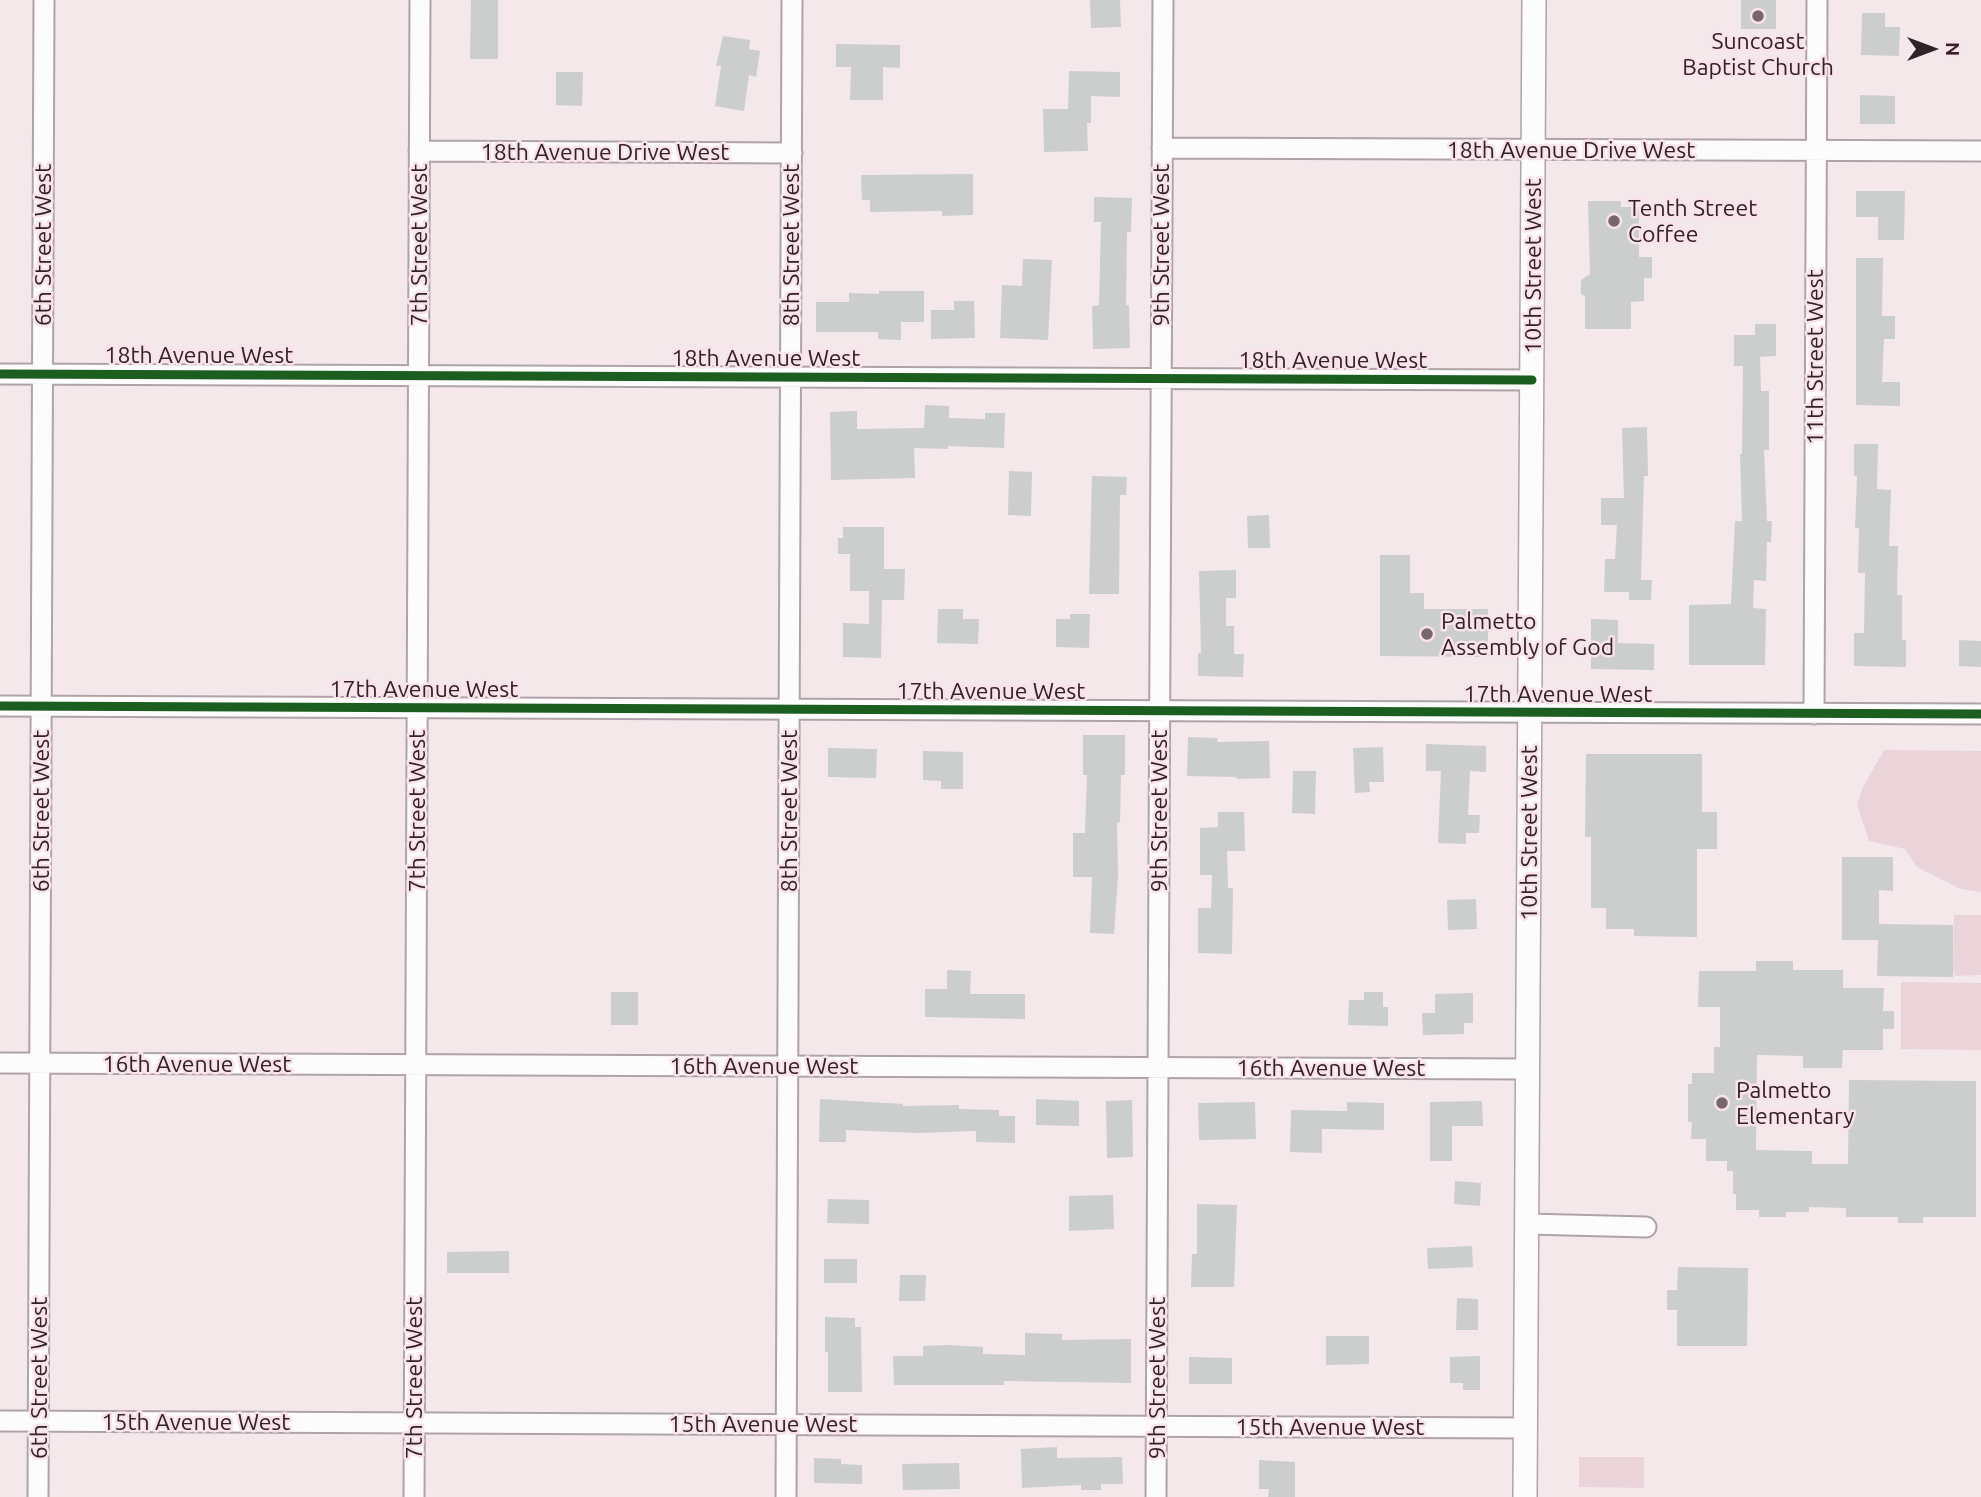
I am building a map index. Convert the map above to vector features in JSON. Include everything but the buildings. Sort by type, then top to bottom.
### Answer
[{"type":"street","name":"6th Street West","points":[[38,1497],[44,0]]},
{"type":"street","name":"7th Street West","points":[[414,1497],[420,0]]},
{"type":"street","name":"8th Street West","points":[[786,1497],[792,0]]},
{"type":"street","name":"9th Street West","points":[[1156,1497],[1163,0]]},
{"type":"street","name":"10th Street West","points":[[1525,1497],[1534,0]]},
{"type":"street","name":"11th Street West","points":[[1814,714],[1816,0]]},
{"type":"street","name":"18th Avenue Drive West","points":[[1162,148],[1981,151]]},
{"type":"street","name":"18th Avenue Drive West","points":[[419,151],[792,152]]},
{"type":"street","name":"18th Avenue West","points":[[0,374],[1532,380]]},
{"type":"street","name":"17th Avenue West","points":[[0,706],[1981,714]]},
{"type":"street","name":"16th Avenue West","points":[[0,1063],[1528,1069]]},
{"type":"street","points":[[1528,1224],[1646,1227]]},
{"type":"street","name":"15th Avenue West","points":[[0,1421],[1525,1427]]},
{"type":"shaded area","points":[[1884,750],[1981,751],[1981,892],[1961,889],[1917,867],[1905,849],[1869,841],[1857,805],[1863,787]]},
{"type":"shaded area","points":[[1954,915],[1981,915],[1981,975],[1955,976]]},
{"type":"shaded area","points":[[1901,982],[1981,983],[1981,1050],[1901,1049]]},
{"type":"shaded area","points":[[1579,1457],[1644,1457],[1644,1488],[1579,1487]]},
{"type":"cycle path","points":[[0,374],[1532,380]]},
{"type":"cycle path","points":[[0,706],[1981,714]]},
{"type":"place","name":"Suncoast Baptist Church","points":[[1758,16]]},
{"type":"place","name":"Tenth Street Coffee","points":[[1614,221]]},
{"type":"place","name":"Palmetto Assembly of God","points":[[1427,634]]},
{"type":"place","name":"Palmetto Elementary","points":[[1722,1103]]}]
